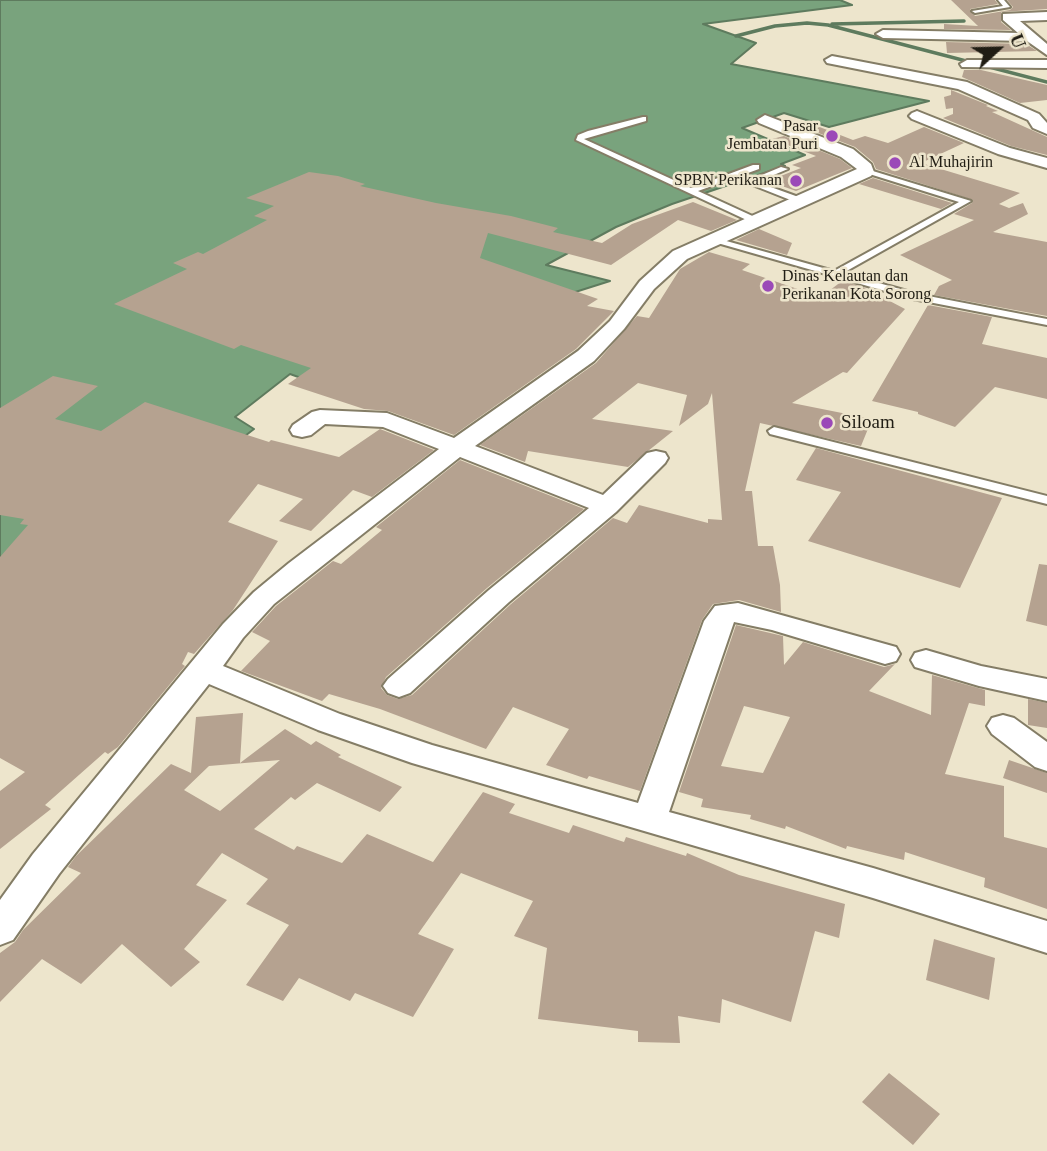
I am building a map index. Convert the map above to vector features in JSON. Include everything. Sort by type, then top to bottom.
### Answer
[{"type":"street","points":[[982,14],[1008,17],[1047,16]]},
{"type":"street","points":[[1008,17],[1041,44]]},
{"type":"street","points":[[883,34],[1041,44]]},
{"type":"street","points":[[832,60],[962,86],[1034,117],[1039,125],[1047,128]]},
{"type":"street","points":[[972,63],[1047,64]]},
{"type":"street","points":[[917,116],[1004,151],[1047,163]]},
{"type":"street","points":[[0,929],[46,864],[233,631],[264,598],[456,448],[586,356],[617,325],[647,285],[680,256],[866,170],[857,160],[840,150],[765,120]]},
{"type":"street","points":[[302,430],[320,417],[361,421],[380,418],[607,506]]},
{"type":"street","points":[[399,686],[499,596],[607,506],[656,457]]},
{"type":"street","points":[[649,821],[719,621],[725,613],[738,612],[779,622],[885,654]]},
{"type":"street","points":[[926,660],[979,676],[1047,690]]},
{"type":"street","points":[[204,670],[307,713],[412,751],[873,883],[1047,937]]},
{"type":"street","points":[[1003,726],[1047,759]]},
{"type":"lane","points":[[982,14],[1007,6],[1001,0]]},
{"type":"lane","points":[[643,119],[591,133],[580,140],[756,221]]},
{"type":"lane","points":[[690,191],[756,167]]},
{"type":"lane","points":[[784,169],[749,182],[800,201]]},
{"type":"lane","points":[[835,274],[967,201],[866,170]]},
{"type":"lane","points":[[712,240],[917,297],[1047,322]]},
{"type":"lane","points":[[774,431],[1047,500]]},
{"type":"shaded area","points":[[0,0],[840,0],[852,5],[703,24],[756,43],[731,64],[929,101],[829,127],[784,113],[742,128],[805,155],[781,164],[785,166],[672,204],[616,227],[546,265],[610,281],[550,300],[387,409],[290,374],[235,417],[254,429],[189,479],[0,739]]},
{"type":"building","points":[[951,0],[995,0],[998,4],[970,9],[975,16],[1010,10],[1013,7],[1007,0],[1047,0],[1047,9],[1001,12],[1001,22],[1011,30],[944,29],[944,24],[978,26]]},
{"type":"building","points":[[946,42],[1026,44],[1037,51],[947,53]]},
{"type":"building","points":[[964,70],[981,70],[1047,85],[1047,100],[1020,103],[962,77]]},
{"type":"building","points":[[951,90],[988,105],[986,106],[998,111],[992,112],[1047,137],[1047,155],[1011,146],[943,118],[953,114],[953,108],[946,109],[944,97],[951,95]]},
{"type":"building","points":[[817,126],[853,140],[865,136],[888,143],[924,127],[964,143],[921,163],[1020,193],[999,204],[1009,208],[1023,203],[1028,214],[993,232],[1047,242],[1047,316],[934,295],[939,286],[952,280],[900,255],[974,220],[954,214],[973,200],[876,169],[873,162],[855,147],[808,129]]},
{"type":"building","points":[[784,136],[840,159],[852,168],[796,191],[768,181],[801,168],[792,165],[816,156],[772,139]]},
{"type":"building","points":[[309,172],[338,176],[365,184],[360,186],[436,203],[511,216],[558,228],[553,232],[602,243],[632,224],[693,202],[737,220],[711,231],[678,220],[611,265],[488,233],[480,258],[598,299],[587,306],[614,311],[576,349],[454,435],[388,411],[364,409],[288,384],[311,368],[241,345],[234,349],[114,304],[187,269],[173,263],[198,252],[203,254],[267,220],[254,216],[274,206],[246,198]]},
{"type":"building","points":[[873,178],[952,203],[941,209],[859,184]]},
{"type":"building","points":[[759,229],[792,243],[787,255],[736,240]]},
{"type":"building","points":[[709,252],[750,264],[742,270],[821,297],[842,281],[863,287],[905,309],[847,373],[843,372],[792,403],[872,419],[861,446],[760,423],[745,491],[752,491],[758,546],[773,546],[780,585],[781,612],[739,600],[713,604],[702,620],[640,791],[589,776],[587,779],[546,765],[569,729],[513,707],[486,749],[380,709],[329,694],[322,701],[241,671],[270,641],[252,632],[276,606],[333,561],[341,564],[382,530],[376,527],[460,460],[584,509],[487,588],[386,677],[381,688],[387,695],[398,699],[412,695],[511,604],[613,518],[627,523],[639,505],[708,523],[708,519],[722,520],[712,393],[708,404],[679,426],[687,395],[638,383],[592,419],[673,431],[628,467],[528,451],[525,462],[480,445],[596,363],[637,316],[649,318],[680,269]]},
{"type":"building","points":[[928,305],[992,317],[982,344],[1047,358],[1047,399],[995,387],[955,427],[918,412],[872,401]]},
{"type":"building","points":[[53,376],[98,386],[55,419],[101,431],[145,402],[269,442],[271,440],[339,457],[380,429],[434,450],[372,497],[353,490],[311,531],[279,521],[303,499],[258,484],[228,522],[278,541],[233,610],[194,654],[188,652],[182,664],[185,666],[118,747],[108,754],[105,752],[45,805],[51,809],[0,849],[0,791],[25,772],[0,758],[0,557],[28,525],[20,524],[24,519],[0,515],[0,408]]},
{"type":"building","points":[[816,448],[1002,498],[960,588],[808,541],[841,492],[796,480]]},
{"type":"building","points":[[1039,564],[1047,565],[1047,626],[1026,621]]},
{"type":"building","points":[[736,625],[783,636],[784,665],[803,642],[884,667],[895,664],[869,691],[931,715],[932,675],[985,690],[985,706],[969,703],[945,774],[1004,786],[1004,837],[1047,848],[1047,909],[984,887],[985,878],[905,852],[904,860],[847,846],[846,849],[786,826],[785,829],[750,819],[751,815],[701,807],[703,799],[679,792]],"holes":[[[744,706],[790,717],[763,773],[721,766]]]},
{"type":"building","points":[[1028,699],[1047,703],[1047,728],[1028,725]]},
{"type":"building","points":[[243,713],[240,763],[285,729],[311,745],[316,741],[341,755],[338,757],[402,787],[380,812],[317,783],[295,800],[291,797],[254,829],[294,850],[297,846],[342,863],[367,834],[433,862],[483,792],[515,804],[509,813],[569,833],[573,825],[624,842],[626,837],[686,856],[687,853],[739,875],[845,904],[839,938],[815,931],[791,1022],[722,999],[720,1023],[678,1016],[680,1043],[638,1042],[638,1031],[538,1019],[547,948],[514,936],[533,901],[461,873],[418,934],[454,949],[413,1017],[355,993],[350,1001],[299,978],[283,1001],[246,985],[289,925],[246,904],[268,879],[222,853],[196,885],[227,900],[184,949],[200,962],[171,987],[122,944],[81,984],[42,959],[0,1002],[0,953],[15,942],[23,930],[81,873],[68,867],[76,856],[171,764],[191,773],[196,717]],"holes":[[[280,760],[220,811],[184,790],[209,766]]]},
{"type":"building","points":[[1009,760],[1047,773],[1047,793],[1003,778]]},
{"type":"building","points":[[934,939],[995,958],[989,1000],[926,980]]},
{"type":"building","points":[[889,1073],[940,1114],[913,1145],[862,1102]]},
{"type":"waterway","points":[[832,24],[964,21]]},
{"type":"waterway","points":[[736,36],[775,26],[807,23],[828,25],[1047,82]]},
{"type":"place","name":"Pasar Jembatan Puri","points":[[832,136]]},
{"type":"place","name":"Al Muhajirin","points":[[895,163]]},
{"type":"place","name":"SPBN Perikanan","points":[[796,181]]},
{"type":"place","name":"Dinas Kelautan dan Perikanan Kota Sorong","points":[[768,286]]},
{"type":"place","name":"Siloam","points":[[827,423]]}]
